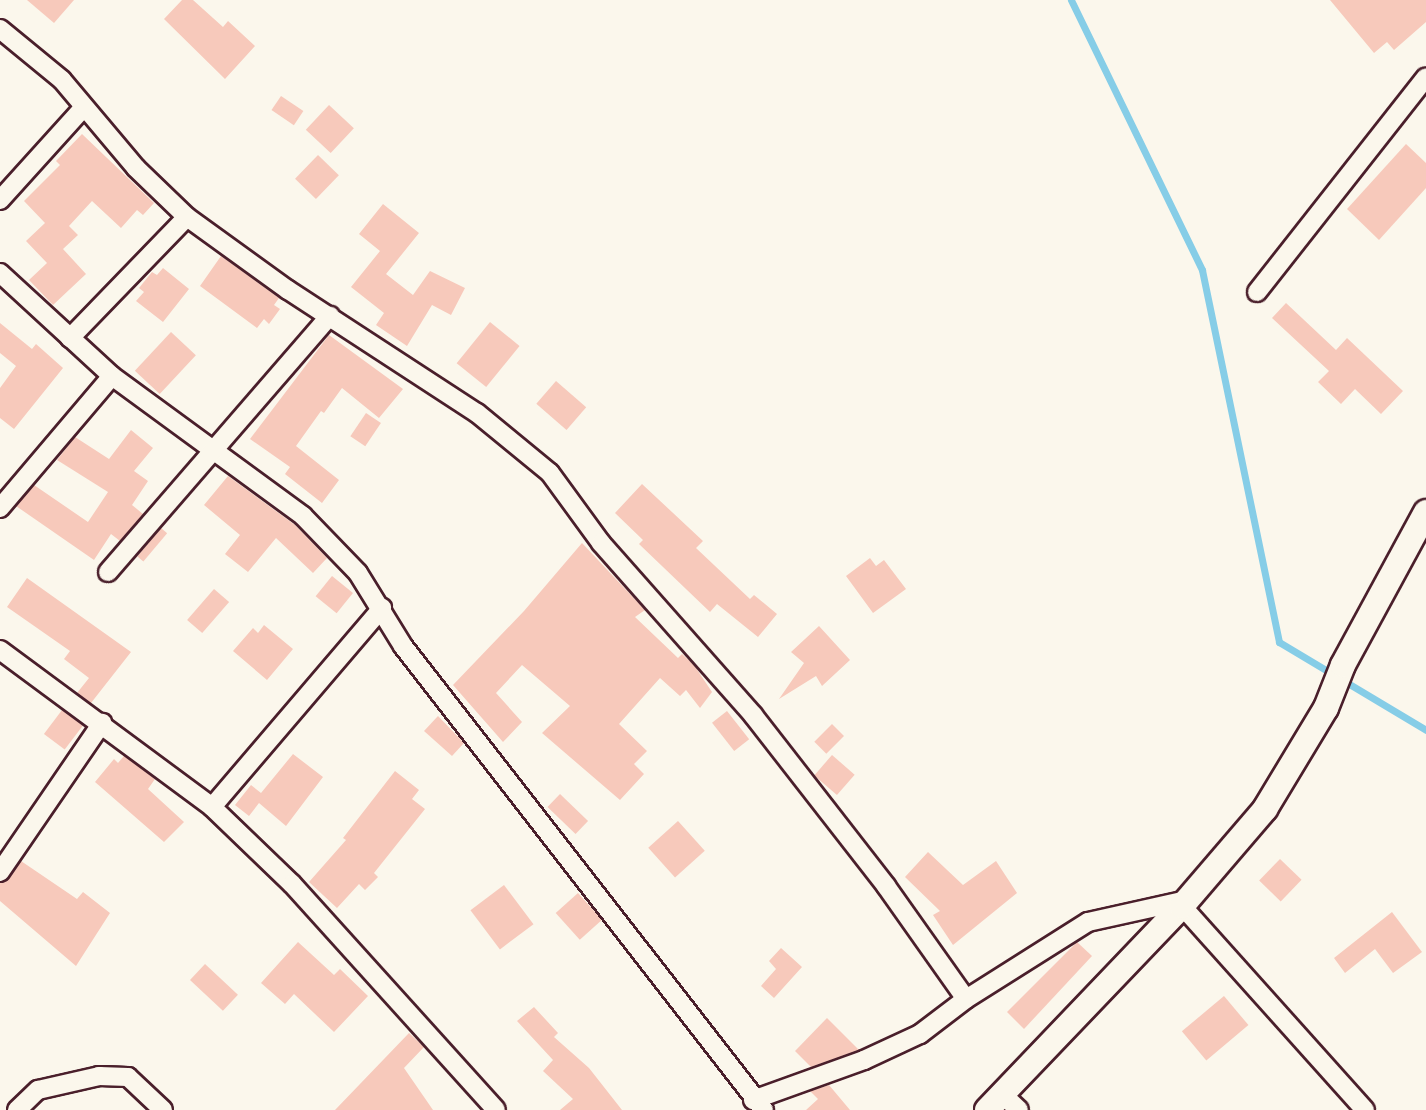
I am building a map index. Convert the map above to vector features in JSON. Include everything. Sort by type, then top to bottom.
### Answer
[{"type":"street","points":[[0,29],[62,80],[136,168],[187,217],[330,316],[477,412],[550,472],[601,543],[753,715],[886,886],[966,999]]},
{"type":"street","points":[[1257,292],[1426,77]]},
{"type":"street","points":[[0,200],[84,107]]},
{"type":"street","points":[[70,338],[187,217]]},
{"type":"street","points":[[0,273],[112,376],[171,422],[216,449],[303,516],[358,573],[382,608],[402,646],[758,1105],[920,1034],[966,999],[1088,922],[1185,903]]},
{"type":"street","points":[[108,572],[330,316]]},
{"type":"street","points":[[0,508],[112,376]]},
{"type":"street","points":[[1003,1105],[1265,810],[1326,708],[1343,665],[1426,512]]},
{"type":"street","points":[[212,807],[382,608]]},
{"type":"street","points":[[0,650],[212,807],[292,884],[496,1110]]},
{"type":"street","points":[[0,872],[102,723]]},
{"type":"street","points":[[1185,903],[1365,1110]]},
{"type":"street","points":[[17,1110],[38,1090],[99,1076],[128,1077],[163,1110]]},
{"type":"building","points":[[27,0],[74,0],[54,23]]},
{"type":"building","points":[[182,0],[193,0],[223,27],[228,21],[255,46],[225,79],[164,19]]},
{"type":"building","points":[[1330,0],[1426,0],[1426,22],[1394,50],[1387,42],[1374,53]]},
{"type":"building","points":[[281,96],[303,111],[294,125],[271,110]]},
{"type":"building","points":[[329,105],[354,128],[331,153],[306,130]]},
{"type":"building","points":[[82,134],[154,203],[143,215],[137,210],[121,228],[92,201],[69,226],[78,235],[63,249],[86,274],[53,305],[29,280],[47,263],[26,241],[45,223],[24,201],[60,165],[56,161]]},
{"type":"building","points":[[1406,144],[1426,163],[1426,188],[1379,240],[1347,209]]},
{"type":"building","points":[[318,155],[339,175],[316,199],[295,179]]},
{"type":"building","points":[[383,204],[419,233],[386,274],[413,295],[430,271],[465,288],[451,315],[432,305],[407,346],[376,325],[384,313],[351,287],[380,251],[359,234]]},
{"type":"building","points":[[221,256],[279,298],[274,305],[280,309],[269,324],[264,319],[257,328],[200,286]]},
{"type":"building","points":[[163,268],[189,289],[163,322],[136,301],[144,292],[139,288],[152,272],[157,275]]},
{"type":"building","points":[[1286,303],[1336,350],[1347,338],[1403,391],[1381,414],[1355,389],[1341,404],[1318,382],[1329,371],[1272,318]]},
{"type":"building","points":[[490,322],[520,346],[486,387],[457,363]]},
{"type":"building","points":[[0,323],[32,349],[36,344],[63,368],[14,429],[0,418],[0,388],[16,366],[0,353]]},
{"type":"building","points":[[171,332],[196,355],[160,394],[135,371]]},
{"type":"building","points":[[329,335],[403,389],[379,418],[342,388],[324,413],[321,411],[296,446],[339,480],[322,503],[285,474],[290,467],[250,439]]},
{"type":"building","points":[[556,381],[586,407],[567,430],[536,404]]},
{"type":"building","points":[[366,413],[381,423],[365,446],[350,436]]},
{"type":"building","points":[[131,430],[153,448],[134,471],[148,481],[132,505],[143,514],[120,541],[111,534],[94,560],[16,506],[34,485],[88,522],[108,492],[57,460],[75,437],[109,459]]},
{"type":"building","points":[[228,476],[295,525],[327,558],[313,573],[276,538],[248,572],[225,554],[240,535],[204,505]]},
{"type":"building","points":[[642,484],[703,541],[696,548],[750,599],[754,595],[777,614],[758,637],[717,604],[710,612],[639,544],[643,540],[615,513]]},
{"type":"building","points":[[161,528],[167,533],[143,561],[137,556]]},
{"type":"building","points":[[582,543],[645,610],[635,617],[678,658],[682,654],[694,665],[712,692],[700,708],[686,690],[680,696],[660,678],[619,724],[647,751],[634,764],[644,774],[620,800],[542,733],[570,706],[522,665],[496,693],[522,722],[503,742],[453,685],[524,611]]},
{"type":"building","points":[[870,558],[876,566],[884,560],[906,589],[873,613],[846,576]]},
{"type":"building","points":[[332,576],[353,593],[337,613],[316,596]]},
{"type":"building","points":[[27,578],[131,652],[91,703],[77,693],[89,678],[64,659],[70,651],[7,607]]},
{"type":"building","points":[[214,589],[229,602],[202,633],[187,620]]},
{"type":"building","points":[[264,625],[293,649],[267,680],[233,651],[253,628],[258,633]]},
{"type":"building","points":[[819,626],[850,660],[822,686],[816,676],[779,699],[804,663],[791,652]]},
{"type":"building","points":[[62,710],[83,726],[65,750],[44,734]]},
{"type":"building","points":[[727,711],[749,739],[734,751],[712,723]]},
{"type":"building","points":[[438,716],[464,743],[452,756],[424,731]]},
{"type":"building","points":[[832,724],[844,736],[826,754],[814,742]]},
{"type":"building","points":[[293,754],[323,777],[286,826],[259,803],[249,816],[235,805],[251,785],[261,793]]},
{"type":"building","points":[[832,755],[855,775],[837,795],[814,775]]},
{"type":"building","points":[[124,756],[155,779],[148,789],[184,822],[164,842],[95,782],[114,759],[118,763]]},
{"type":"building","points":[[395,771],[419,790],[412,799],[425,809],[374,873],[378,877],[365,890],[359,884],[337,908],[309,882],[346,840],[343,838]]},
{"type":"building","points":[[560,794],[588,821],[576,834],[547,807]]},
{"type":"building","points":[[678,821],[705,851],[675,877],[648,848]]},
{"type":"building","points":[[928,852],[963,885],[996,861],[1017,893],[953,945],[933,915],[940,911],[905,877]]},
{"type":"building","points":[[1280,859],[1302,880],[1281,901],[1259,881]]},
{"type":"building","points":[[21,861],[77,899],[83,892],[110,913],[76,966],[0,901],[0,883]]},
{"type":"building","points":[[504,885],[533,924],[500,949],[470,910]]},
{"type":"building","points":[[578,893],[602,920],[580,940],[556,913]]},
{"type":"building","points":[[1392,912],[1422,952],[1393,973],[1375,949],[1345,973],[1334,958]]},
{"type":"building","points":[[298,942],[334,975],[340,969],[368,996],[334,1032],[294,994],[285,1004],[261,983]]},
{"type":"building","points":[[1077,942],[1092,956],[1024,1029],[1007,1012]]},
{"type":"building","points":[[781,948],[802,967],[774,998],[761,986],[776,969],[769,961]]},
{"type":"building","points":[[205,964],[238,995],[223,1011],[190,980]]},
{"type":"building","points":[[1224,996],[1248,1025],[1206,1060],[1182,1031]]},
{"type":"building","points":[[534,1007],[558,1033],[554,1037],[589,1068],[622,1110],[560,1110],[573,1099],[543,1071],[553,1060],[517,1021]]},
{"type":"building","points":[[827,1018],[859,1050],[811,1067],[795,1051]]},
{"type":"building","points":[[409,1033],[424,1047],[404,1068],[433,1110],[335,1110]]},
{"type":"building","points":[[829,1085],[850,1110],[806,1110],[818,1099],[810,1091]]},
{"type":"waterway","points":[[1071,0],[1202,270],[1279,642],[1426,730]]}]
